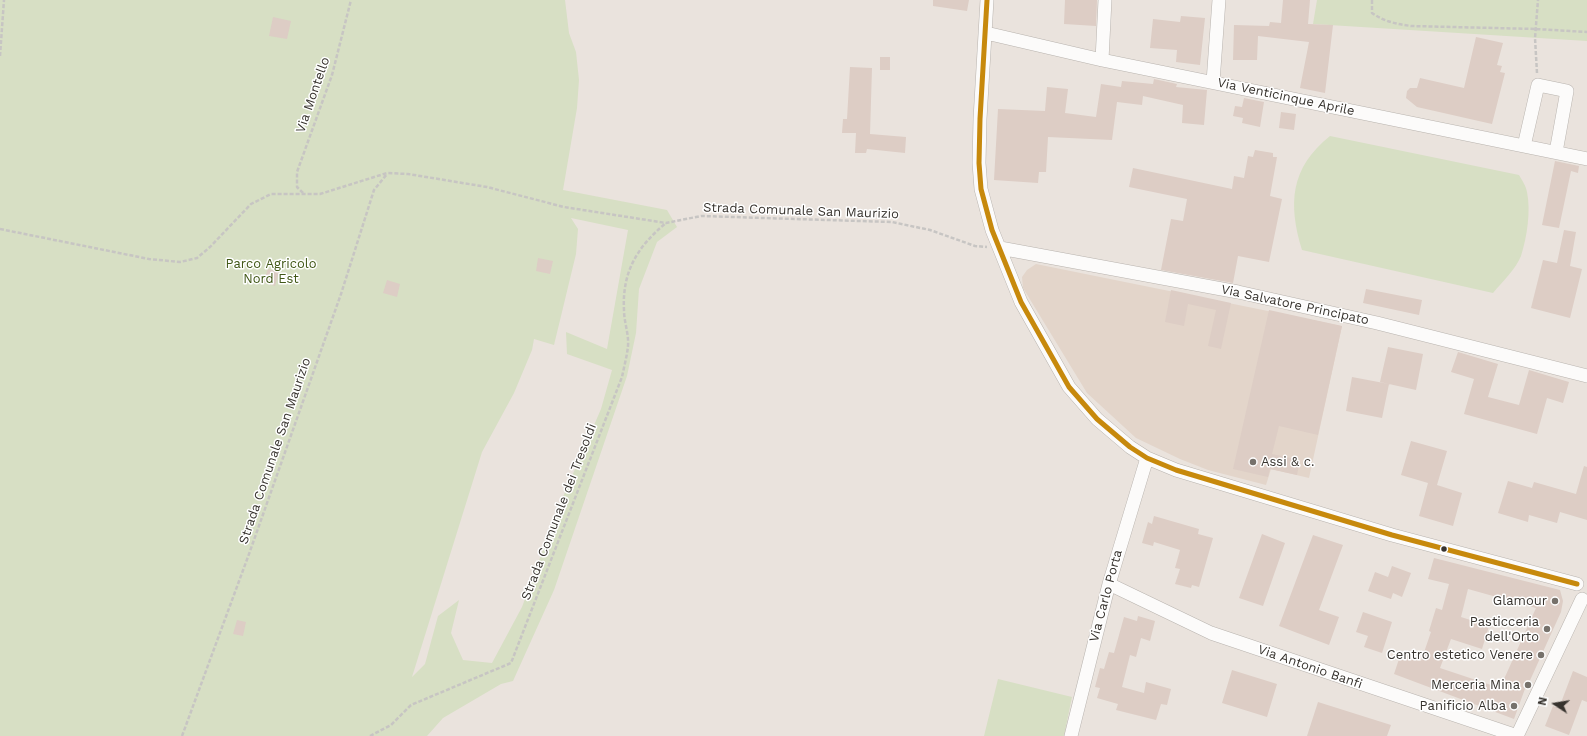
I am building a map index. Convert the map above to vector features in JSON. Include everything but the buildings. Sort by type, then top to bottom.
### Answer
[{"type":"street","points":[[988,0],[980,119],[981,183],[986,211],[1021,302],[1069,387],[1096,419],[1146,458],[1176,470],[1295,506],[1582,580],[1577,592],[1585,600],[1517,736]]},
{"type":"street","points":[[1102,60],[1105,0]]},
{"type":"street","points":[[1213,82],[1219,0]]},
{"type":"street","name":"Via Venticinque Aprile","points":[[986,33],[1102,60],[1587,159]]},
{"type":"street","points":[[1524,146],[1538,85],[1568,91],[1556,152]]},
{"type":"street","name":"Via Salvatore Principato","points":[[1000,248],[1238,292],[1377,324],[1587,376]]},
{"type":"street","name":"Via Carlo Porta","points":[[1071,736],[1109,584],[1146,458]]},
{"type":"street","name":"Via Antonio Banfi","points":[[1109,584],[1211,633],[1517,736]]},
{"type":"path","points":[[0,56],[4,0]]},
{"type":"path","name":"Via Montello","points":[[303,193],[297,187],[297,172],[332,75],[351,0]]},
{"type":"path","points":[[1372,0],[1372,14],[1382,20],[1397,24],[1411,26],[1536,29],[1587,32]]},
{"type":"path","points":[[1538,0],[1536,29],[1538,85]]},
{"type":"path","name":"Strada Comunale San Maurizio","points":[[182,736],[249,554],[341,294],[374,190],[387,173]]},
{"type":"path","name":"Strada Comunale San Maurizio","points":[[0,229],[149,259],[180,262],[197,258],[210,247],[251,204],[271,194],[329,193],[387,173],[408,174],[487,187],[564,207],[666,223],[701,216],[892,222],[930,230],[975,246],[1000,248]]},
{"type":"path","name":"Strada Comunale dei Tresoldi","points":[[370,736],[391,725],[412,705],[511,663],[622,377],[628,346],[624,311],[627,274],[640,250],[650,237],[666,223]]},
{"type":"shaded area","points":[[1036,264],[1342,326],[1309,478],[1271,469],[1266,485],[1208,470],[1180,459],[1136,438],[1087,393],[1023,288],[1022,277],[1027,270]]},
{"type":"green space","name":"Parco Agricolo Nord Est","points":[[0,0],[565,0],[569,33],[576,52],[579,80],[577,108],[563,190],[667,210],[677,227],[657,242],[639,289],[636,333],[627,376],[554,590],[513,681],[501,684],[443,718],[427,736],[0,736]],"holes":[[[571,218],[628,230],[607,349],[566,332],[567,354],[612,370],[601,409],[559,506],[522,607],[492,663],[463,660],[451,633],[459,600],[438,616],[425,664],[412,677],[482,452],[514,393],[532,350],[534,339],[554,345],[576,254],[578,229]]]},
{"type":"green space","points":[[1317,0],[1587,0],[1587,41],[1313,24]]},
{"type":"green space","points":[[1330,136],[1519,175],[1524,183],[1529,207],[1527,232],[1521,256],[1516,266],[1493,293],[1302,250],[1295,217],[1294,202],[1296,188],[1300,174],[1307,161],[1317,148]]},
{"type":"green space","points":[[998,679],[1072,697],[1064,736],[984,736]]},
{"type":"transit line","points":[[987,0],[980,119],[979,163],[981,189],[992,230],[1021,302],[1069,387],[1097,419],[1130,447],[1147,458],[1176,470],[1392,535],[1577,584]]},
{"type":"place","name":"Assi & c.","points":[[1253,462]]},
{"type":"place","name":"Glamour","points":[[1555,601]]},
{"type":"place","name":"Pasticceria dell'Orto","points":[[1547,629]]},
{"type":"place","name":"Centro estetico Venere","points":[[1541,655]]},
{"type":"place","name":"Merceria Mina","points":[[1528,685]]},
{"type":"place","name":"Panificio Alba","points":[[1514,706]]}]
